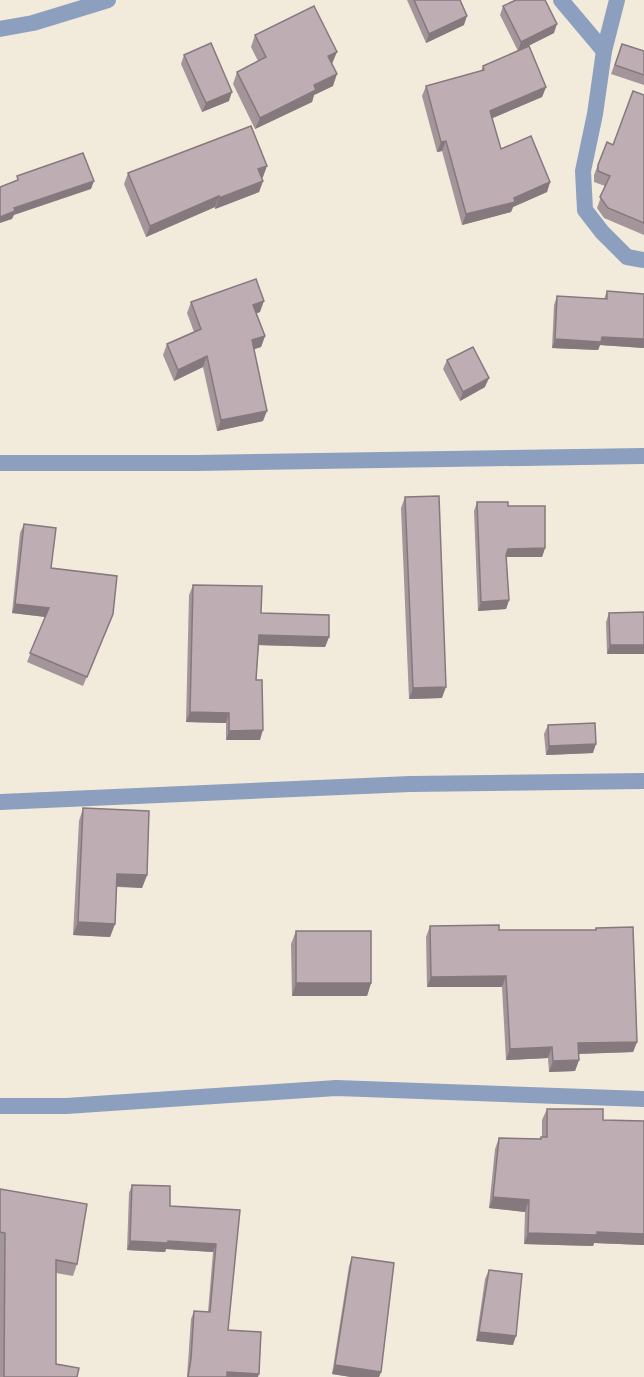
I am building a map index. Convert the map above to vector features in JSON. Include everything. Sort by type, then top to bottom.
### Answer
[{"type":"street","points":[[0,29],[33,23],[108,0]]},
{"type":"street","points":[[561,0],[604,51]]},
{"type":"street","points":[[617,0],[604,51],[595,114],[583,171],[585,210],[602,232],[627,257],[644,260]]},
{"type":"street","points":[[0,463],[195,464],[644,456]]},
{"type":"street","points":[[0,802],[410,784],[644,781]]},
{"type":"street","points":[[0,1106],[66,1106],[336,1088],[644,1099]]},
{"type":"building","points":[[414,0],[460,0],[467,16],[429,34]]},
{"type":"building","points":[[516,0],[545,0],[557,24],[521,42],[503,6]]},
{"type":"building","points":[[314,6],[337,52],[328,56],[337,74],[314,85],[316,90],[260,118],[237,72],[266,57],[255,35]]},
{"type":"building","points":[[211,43],[232,92],[206,103],[184,55]]},
{"type":"building","points":[[622,44],[644,51],[644,75],[615,65]]},
{"type":"building","points":[[529,46],[546,87],[490,111],[501,149],[531,136],[550,182],[514,198],[515,202],[466,214],[446,141],[441,142],[426,86],[484,70],[483,66]]},
{"type":"building","points":[[633,91],[644,95],[644,223],[608,208],[600,197],[610,176],[598,171],[598,165],[607,142],[613,145]]},
{"type":"building","points":[[251,126],[267,166],[258,169],[263,181],[219,198],[219,196],[150,226],[128,173]]},
{"type":"building","points":[[83,153],[94,181],[14,208],[15,211],[0,217],[0,187],[18,180],[17,176]]},
{"type":"building","points":[[256,279],[264,301],[253,305],[265,336],[252,340],[267,411],[221,420],[207,356],[178,370],[167,344],[201,329],[191,302]]},
{"type":"building","points":[[607,291],[644,294],[644,339],[602,337],[601,342],[555,339],[557,296],[607,299]]},
{"type":"building","points":[[473,347],[489,378],[463,392],[447,360]]},
{"type":"building","points":[[439,496],[446,687],[413,688],[405,497]]},
{"type":"building","points":[[477,502],[508,502],[508,506],[545,506],[545,548],[508,549],[506,555],[509,600],[481,602]]},
{"type":"building","points":[[24,524],[56,528],[51,568],[117,576],[113,614],[87,677],[30,653],[49,608],[15,604]]},
{"type":"building","points":[[193,585],[262,586],[261,613],[329,615],[329,637],[259,635],[256,680],[262,680],[263,730],[229,731],[229,713],[190,712]]},
{"type":"building","points":[[644,612],[644,645],[610,645],[609,613]]},
{"type":"building","points":[[595,723],[596,744],[549,746],[548,725]]},
{"type":"building","points":[[83,808],[149,811],[147,875],[117,874],[115,924],[78,922]]},
{"type":"building","points":[[499,925],[499,930],[596,930],[596,928],[633,927],[637,1042],[578,1043],[579,1060],[553,1061],[552,1047],[510,1049],[506,976],[431,977],[430,926]]},
{"type":"building","points":[[296,931],[371,931],[371,983],[296,983]]},
{"type":"building","points":[[547,1109],[603,1109],[603,1120],[644,1121],[644,1234],[528,1233],[529,1200],[493,1197],[499,1138],[541,1139],[541,1137],[547,1137]]},
{"type":"building","points":[[132,1185],[170,1186],[170,1206],[240,1210],[228,1330],[261,1332],[259,1374],[227,1372],[227,1377],[188,1377],[194,1311],[210,1312],[216,1244],[130,1241]]},
{"type":"building","points":[[0,1189],[87,1204],[77,1264],[56,1260],[56,1364],[79,1368],[77,1377],[4,1377],[5,1233],[0,1232]]},
{"type":"building","points":[[352,1257],[394,1263],[381,1372],[335,1365]]},
{"type":"building","points":[[489,1270],[522,1274],[516,1336],[479,1332]]}]
